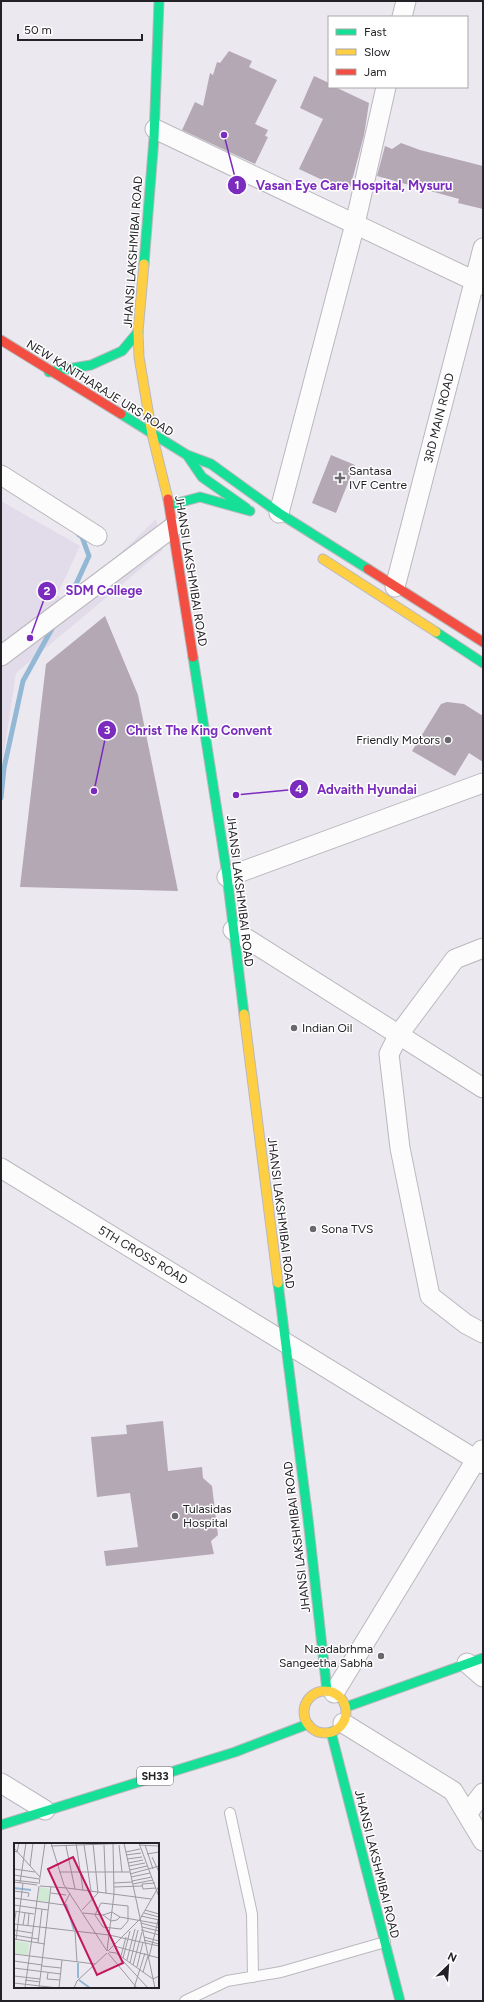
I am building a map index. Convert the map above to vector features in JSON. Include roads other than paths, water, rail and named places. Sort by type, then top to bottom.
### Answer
[{"type":"main road","name":"JHANSI LAKSHMIBAI ROAD","points":[[159,1],[155,129],[138,332],[139,357],[152,434],[170,505],[227,877],[284,1341],[330,1692]]},
{"type":"main road","points":[[50,372],[91,365],[122,351],[138,332]]},
{"type":"main road","name":"NEW KANTHARAJE URS ROAD","points":[[1,340],[50,372],[186,455]]},
{"type":"main road","points":[[186,455],[211,464],[279,513],[483,642]]},
{"type":"main road","points":[[170,505],[200,496],[253,513],[202,477],[186,455]]},
{"type":"main road","points":[[317,555],[483,663]]},
{"type":"main road","points":[[340,1721],[344,1701],[330,1692],[315,1693],[307,1702],[304,1713],[308,1724],[318,1732],[475,1660]]},
{"type":"main road","name":"JHANSI LAKSHMIBAI ROAD","points":[[340,1721],[385,1942],[400,2001]]},
{"type":"main road","name":"SH33","points":[[1,1825],[45,1810],[235,1752],[308,1724]]},
{"type":"street","points":[[402,16],[406,1]]},
{"type":"street","points":[[279,513],[355,224],[386,88]]},
{"type":"street","points":[[155,129],[479,283]]},
{"type":"street","name":"3RD MAIN ROAD","points":[[395,587],[479,283],[483,248]]},
{"type":"street","points":[[1,475],[97,536]]},
{"type":"street","points":[[1,656],[173,527]]},
{"type":"street","points":[[227,877],[483,783]]},
{"type":"street","points":[[233,930],[483,1088]]},
{"type":"street","points":[[483,948],[455,959],[399,1034],[389,1054],[400,1148],[430,1296],[466,1324],[483,1333]]},
{"type":"street","name":"5TH CROSS ROAD","points":[[1,1168],[284,1341],[481,1457]]},
{"type":"street","points":[[330,1692],[481,1457]]},
{"type":"street","points":[[475,1660],[483,1677]]},
{"type":"street","points":[[340,1721],[453,1791],[483,1842]]},
{"type":"street","points":[[1,1783],[45,1810]]},
{"type":"street","points":[[467,1814],[483,1793]]},
{"type":"lane","points":[[230,1813],[252,1914],[253,1977]]},
{"type":"lane","points":[[185,2001],[227,1981],[281,1972],[385,1942]]},
{"type":"waterway","points":[[71,595],[89,556],[82,537],[79,535]]},
{"type":"waterway","points":[[1,798],[4,768],[23,681],[54,625]]},
{"type":"place","name":"Vasan Eye Care Hospital, Mysuru","points":[[224,135]]},
{"type":"place","name":"Santasa IVF Centre","points":[[340,478]]},
{"type":"place","name":"SDM College","points":[[30,638]]},
{"type":"place","name":"Friendly Motors","points":[[448,740]]},
{"type":"place","name":"Christ The King Convent","points":[[94,791]]},
{"type":"place","name":"Advaith Hyundai","points":[[236,795]]},
{"type":"place","name":"Indian Oil","points":[[294,1028]]},
{"type":"place","name":"Sona TVS","points":[[313,1229]]},
{"type":"place","name":"Tulasidas Hospital","points":[[175,1516]]},
{"type":"place","name":"Naadabrhma Sangeetha Sabha","points":[[381,1656]]}]
